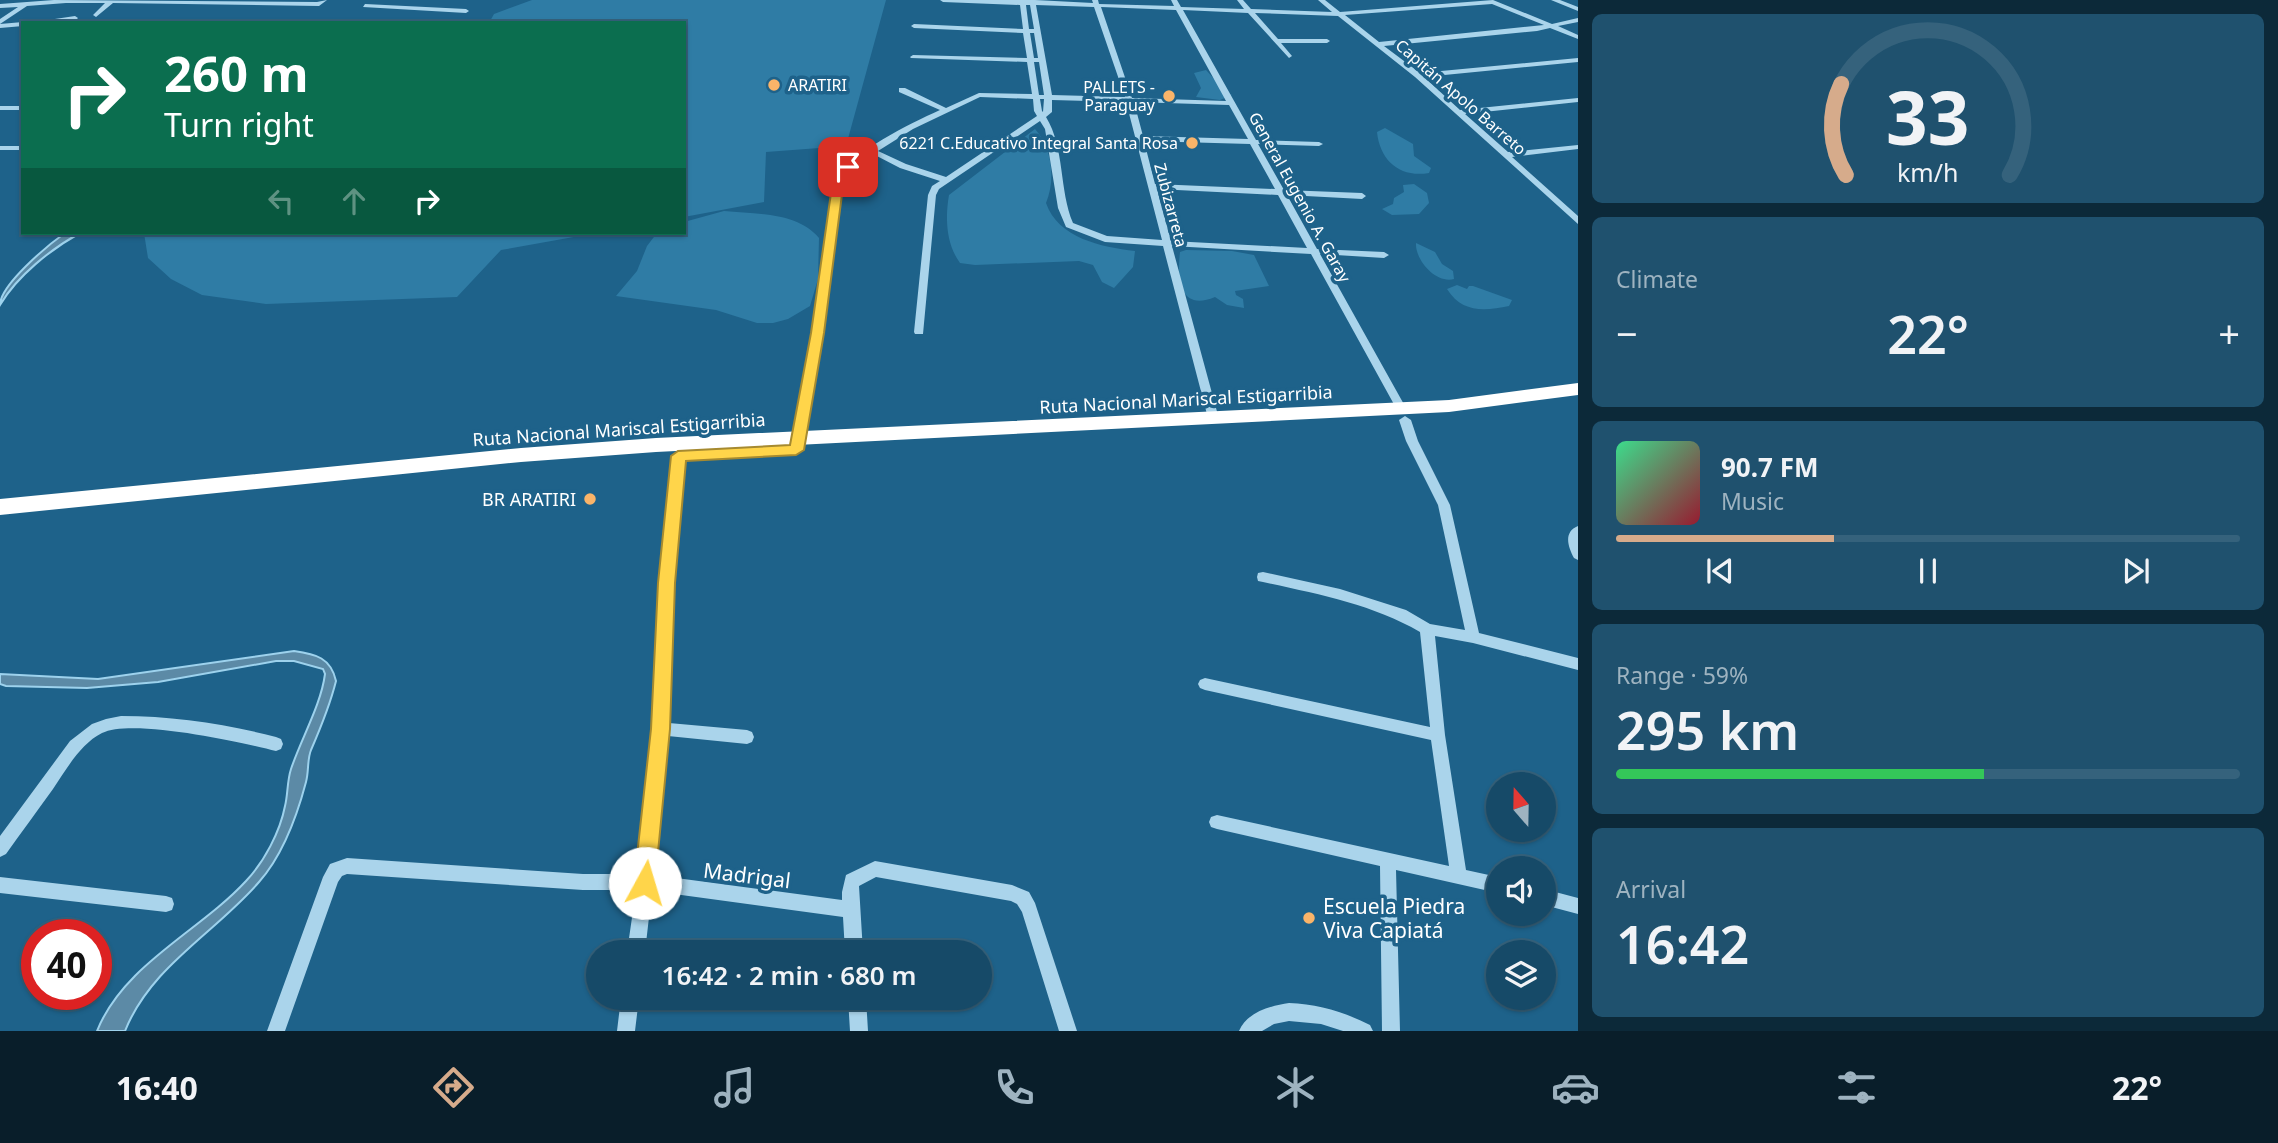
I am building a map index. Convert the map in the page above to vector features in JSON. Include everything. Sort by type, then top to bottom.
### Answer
[{"type":"highway","name":"Ruta Nacional Mariscal Estigarribia","points":[[0,518],[797,444],[1213,419],[1403,414],[1578,389]]},
{"type":"highway","name":"Ruta Nacional Mariscal Estigarribia","points":[[0,507],[521,455],[656,445],[797,444],[1403,414],[1578,400]]},
{"type":"street","points":[[96,15],[113,0]]},
{"type":"street","points":[[0,6],[40,1],[319,4],[324,0]]},
{"type":"street","points":[[372,0],[365,6],[466,11]]},
{"type":"street","points":[[943,0],[1096,3],[1179,9],[1338,14],[1493,2],[1578,37]]},
{"type":"street","name":"General Eugenio A. Garay","points":[[1174,0],[1403,414]]},
{"type":"street","points":[[1240,0],[1289,56]]},
{"type":"street","name":"Capitán Apolo Barreto","points":[[1321,0],[1418,75],[1578,221]]},
{"type":"street","points":[[1394,0],[1408,10]]},
{"type":"street","points":[[1459,0],[1470,4]]},
{"type":"street","points":[[1554,0],[1578,9]]},
{"type":"street","points":[[1022,2],[1038,111],[1049,129],[1062,208],[1069,225],[1105,239],[1167,245],[1384,255]]},
{"type":"street","points":[[919,332],[932,195],[935,188],[1043,119],[1048,113],[1048,95],[1033,2]]},
{"type":"street","points":[[0,24],[27,3]]},
{"type":"street","name":"Zubizarreta","points":[[1096,3],[1129,99],[1213,419]]},
{"type":"street","points":[[53,21],[75,19]]},
{"type":"street","points":[[1379,44],[1553,27],[1578,20]]},
{"type":"street","points":[[0,24],[21,24]]},
{"type":"street","points":[[914,26],[1038,32]]},
{"type":"street","points":[[1277,41],[1327,41]]},
{"type":"street","points":[[913,57],[1042,61]]},
{"type":"street","points":[[1418,75],[1578,60]]},
{"type":"street","points":[[902,90],[945,110]]},
{"type":"street","points":[[797,444],[817,333],[839,179],[848,167],[910,127],[979,95],[1048,95],[1230,103]]},
{"type":"street","points":[[1459,112],[1578,100]]},
{"type":"street","points":[[0,108],[21,108]]},
{"type":"street","points":[[1138,138],[1319,144]]},
{"type":"street","points":[[1506,155],[1578,147]]},
{"type":"street","points":[[0,148],[21,148]]},
{"type":"street","points":[[873,151],[904,166],[946,180]]},
{"type":"street","points":[[1151,186],[1362,196]]},
{"type":"street","points":[[1563,207],[1578,205]]},
{"type":"street","points":[[1403,414],[1412,441],[1444,505],[1473,637]]},
{"type":"street","points":[[638,940],[661,729],[667,583],[678,456]]},
{"type":"street","points":[[1578,531],[1574,534],[1573,542],[1578,555]]},
{"type":"street","points":[[1263,577],[1340,594],[1401,614],[1427,629],[1473,637],[1578,664]]},
{"type":"street","points":[[1427,629],[1438,735],[1459,875]]},
{"type":"street","points":[[1205,684],[1438,735]]},
{"type":"street","points":[[0,849],[75,746],[89,733],[105,725],[130,723],[242,734],[276,744]]},
{"type":"street","points":[[661,729],[747,737]]},
{"type":"street","points":[[1217,822],[1486,882]]},
{"type":"street","points":[[1388,861],[1391,1031]]},
{"type":"street","points":[[276,1031],[331,877],[336,870],[347,866],[583,882],[645,883]]},
{"type":"street","points":[[853,940],[852,881],[875,869],[1012,893],[1023,898],[1030,909],[1068,1031]]},
{"type":"street","name":"Madrigal","points":[[645,883],[852,909]]},
{"type":"street","points":[[0,885],[166,904]]},
{"type":"street","points":[[1556,900],[1578,906]]},
{"type":"street","points":[[626,1031],[629,1010]]},
{"type":"street","points":[[858,1010],[859,1031]]},
{"type":"street","points":[[1248,1031],[1272,1016],[1303,1012],[1364,1031]]},
{"type":"shaded area","name":"ARATIRI","points":[[532,0],[886,0],[846,146],[766,152],[764,202],[686,217],[686,21],[490,21],[494,14]]},
{"type":"shaded area","points":[[1206,70],[1232,95],[1220,100],[1196,97],[1201,88],[1194,73]]},
{"type":"shaded area","points":[[1385,128],[1413,144],[1414,156],[1431,168],[1429,173],[1409,173],[1387,159],[1377,132]]},
{"type":"shaded area","points":[[1035,129],[1045,145],[1051,164],[1051,184],[1046,203],[1060,225],[1082,239],[1135,251],[1133,267],[1114,288],[1102,282],[1093,265],[1079,261],[975,265],[960,263],[955,256],[948,230],[949,195]]},
{"type":"shaded area","points":[[1414,184],[1427,193],[1429,203],[1419,214],[1392,215],[1382,209],[1393,204],[1394,198],[1404,192],[1403,185]]},
{"type":"shaded area","points":[[724,211],[775,216],[800,223],[810,229],[819,238],[818,279],[810,306],[788,319],[757,323],[716,310],[616,296],[637,271],[647,246],[655,235],[686,235],[686,221]]},
{"type":"shaded area","points":[[63,235],[77,235],[36,264],[0,305],[8,287],[37,256]]},
{"type":"shaded area","points":[[144,235],[585,235],[501,250],[457,297],[266,304],[202,295],[171,279],[148,258]]},
{"type":"shaded area","points":[[1416,243],[1435,252],[1442,264],[1453,271],[1454,279],[1440,278],[1428,269],[1419,256]]},
{"type":"shaded area","points":[[1232,251],[1254,255],[1269,286],[1235,291],[1236,295],[1243,299],[1244,308],[1227,305],[1215,297],[1194,300],[1187,296],[1180,282],[1180,252]]},
{"type":"shaded area","points":[[1457,285],[1467,289],[1473,286],[1512,300],[1509,306],[1474,308],[1460,302],[1447,289]]},
{"type":"shaded area","points":[[294,651],[321,658],[334,673],[336,681],[310,754],[307,778],[298,808],[275,860],[242,900],[185,951],[151,987],[136,1008],[125,1031],[97,1031],[108,1010],[112,1010],[112,1003],[125,986],[227,899],[246,881],[265,856],[283,816],[291,769],[315,710],[325,674],[323,669],[294,661],[276,661],[158,682],[87,688],[6,686],[0,684],[0,674],[98,679]]},
{"type":"place","name":"ARATIRI","points":[[774,85]]},
{"type":"place","name":"PALLETS - Paraguay","points":[[1169,96]]},
{"type":"place","name":"6221 C.Educativo Integral Santa Rosa","points":[[1192,143]]},
{"type":"place","name":"BR ARATIRI","points":[[590,499]]},
{"type":"place","name":"Escuela Piedra Viva Capiatá","points":[[1309,918]]},
{"type":"route","points":[[645,883],[661,729],[667,583],[678,456],[796,450],[817,333],[839,179],[848,167]]}]
